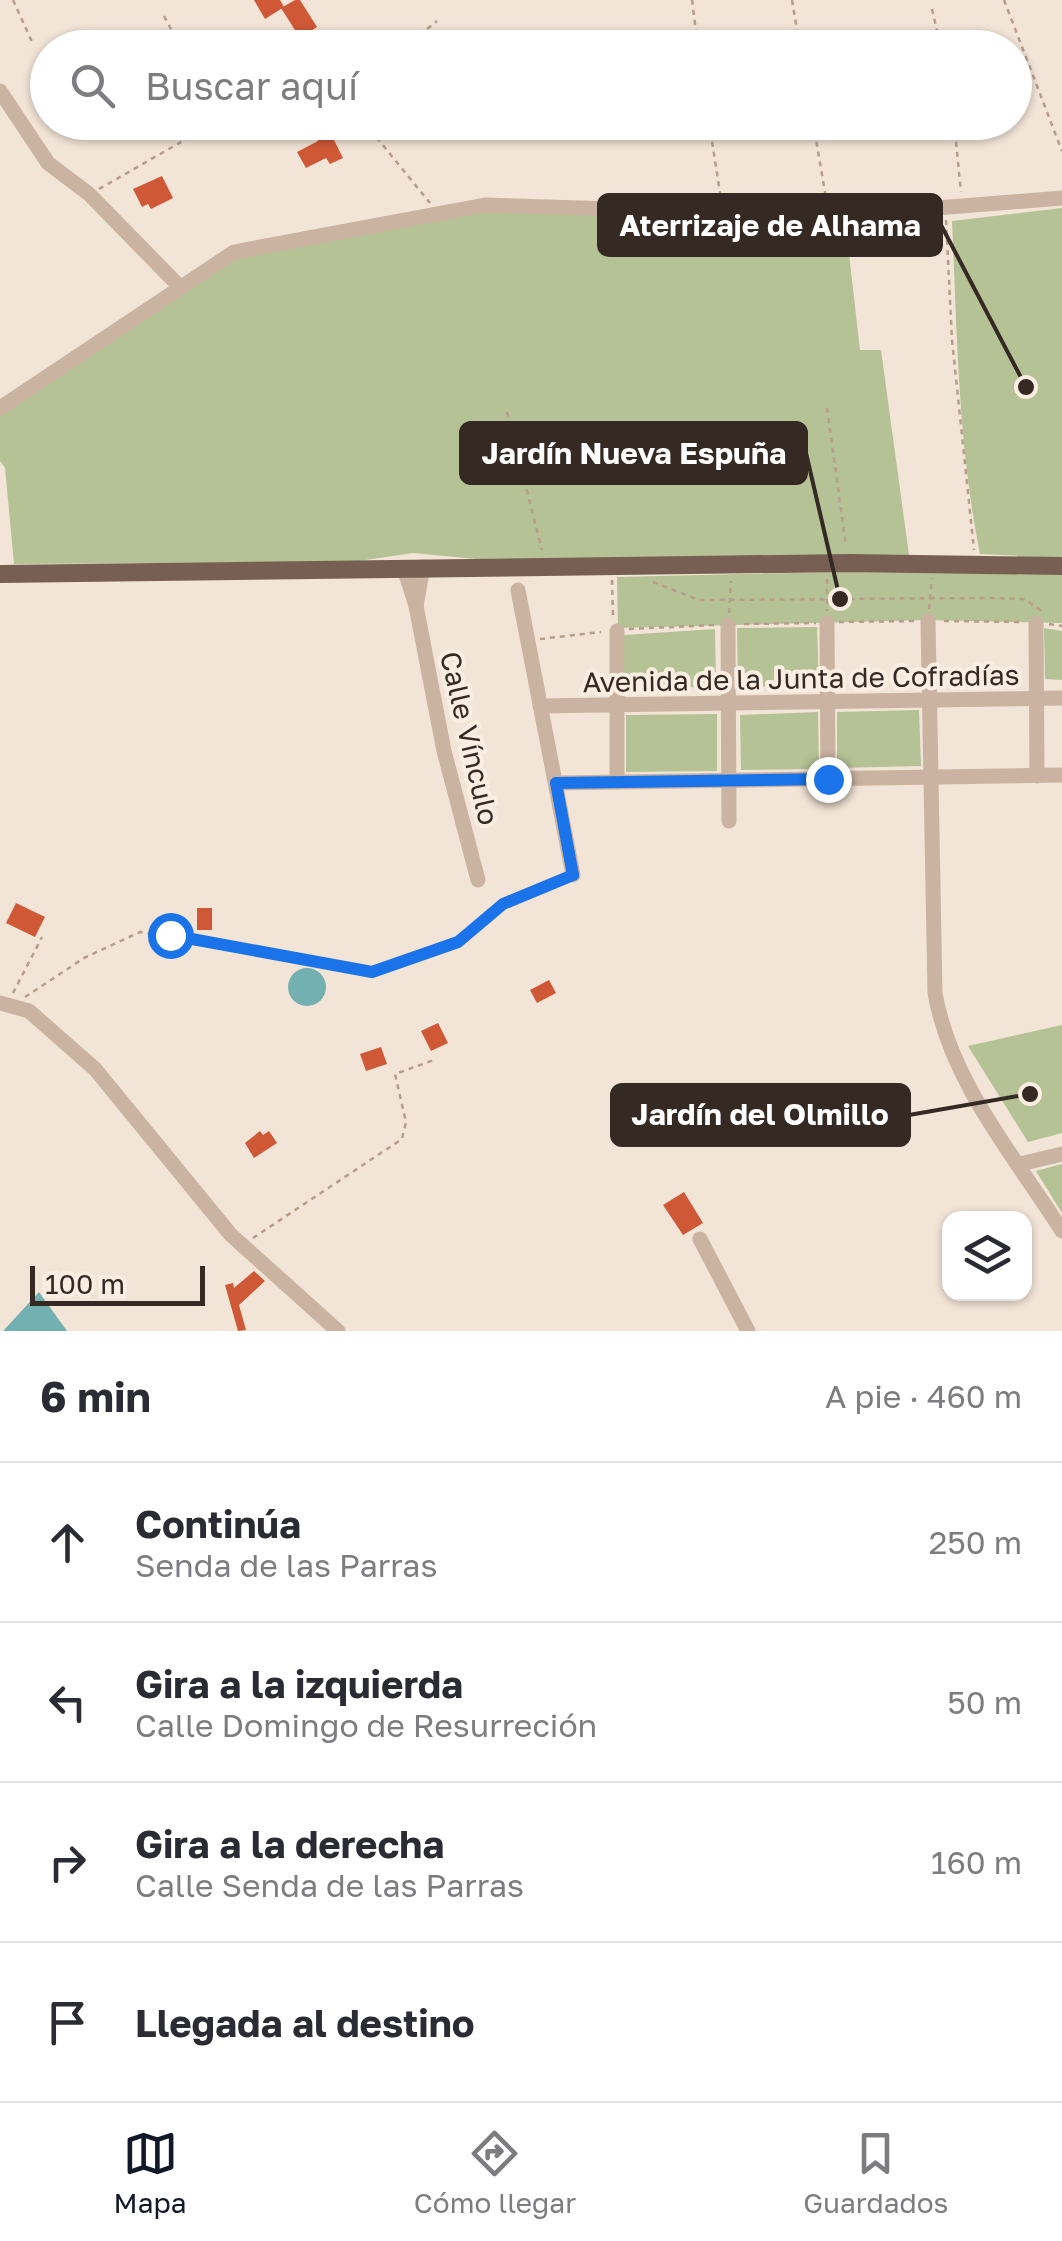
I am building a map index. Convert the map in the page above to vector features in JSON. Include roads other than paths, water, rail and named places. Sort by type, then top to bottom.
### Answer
[{"type":"main road","points":[[0,574],[413,567],[410,558],[482,566],[849,562],[1062,566]]},
{"type":"street","points":[[0,90],[30,136]]},
{"type":"street","points":[[33,140],[48,163],[89,194],[182,288]]},
{"type":"street","points":[[0,408],[234,252],[256,244],[358,231],[486,205],[828,216],[1062,198]]},
{"type":"street","name":"Calle Vínculo","points":[[413,567],[416,606],[444,751],[478,880]]},
{"type":"street","points":[[518,590],[573,875]]},
{"type":"street","points":[[928,621],[935,993],[940,1022],[956,1064],[1062,1231]]},
{"type":"street","points":[[827,622],[828,779]]},
{"type":"street","points":[[1036,623],[1037,776]]},
{"type":"street","points":[[728,625],[729,821]]},
{"type":"street","points":[[617,782],[618,630]]},
{"type":"street","name":"Avenida de la Junta de Cofradías","points":[[540,706],[1062,698]]},
{"type":"street","points":[[556,783],[1062,776]]},
{"type":"street","points":[[5,1004],[29,1011],[95,1069],[133,1120],[243,1244],[338,1331]]},
{"type":"street","points":[[1020,1164],[1062,1154]]},
{"type":"street","points":[[700,1239],[748,1331]]},
{"type":"water","points":[[307,968],[321,973],[326,987],[321,1001],[307,1006],[293,1001],[288,987],[293,973]]},
{"type":"water","points":[[39,1292],[67,1331],[4,1331],[4,1330]]},
{"type":"place","name":"Aterrizaje de Alhama","points":[[1026,387]]},
{"type":"place","name":"Jardín Nueva Espuña","points":[[840,599]]},
{"type":"place","name":"Jardín del Olmillo","points":[[1030,1094]]}]
